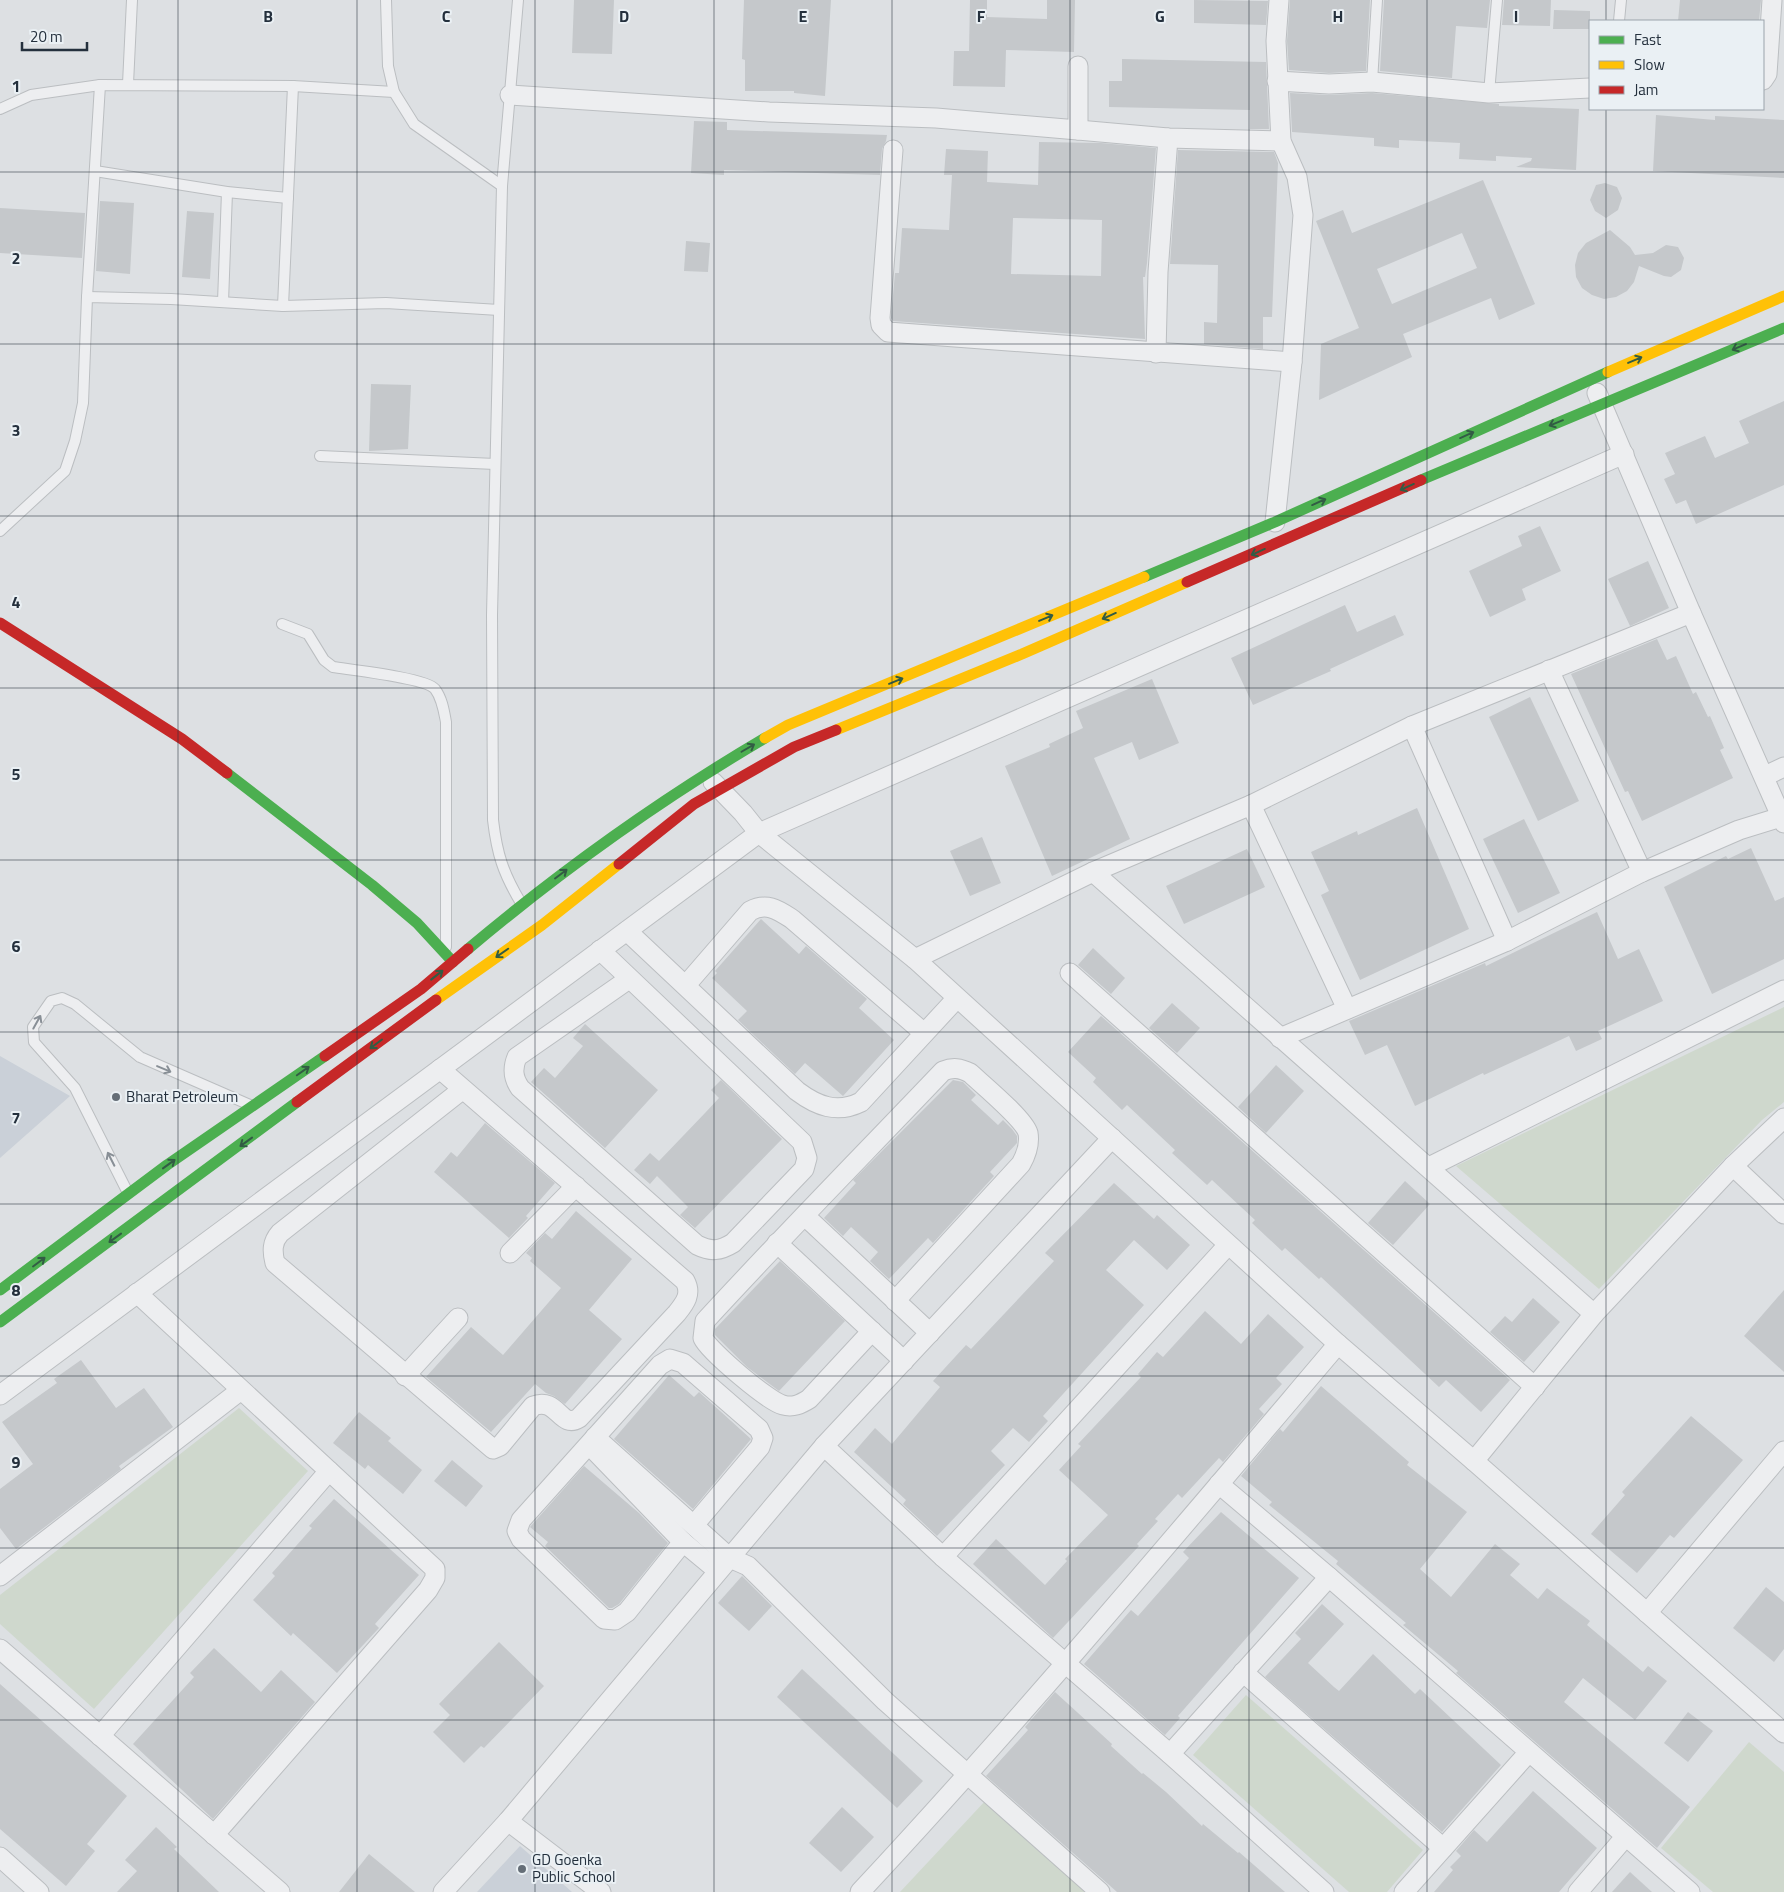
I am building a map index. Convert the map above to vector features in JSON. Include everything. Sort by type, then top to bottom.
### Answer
[{"type":"main road","points":[[0,1322],[252,1106],[421,988],[450,959],[641,815],[706,773],[788,725],[1275,522],[1591,379],[1784,296]]},
{"type":"main road","points":[[0,1290],[135,1206],[415,1015],[542,925],[694,804],[794,747],[996,665],[1601,404],[1784,328]]},
{"type":"main road","points":[[0,623],[182,740],[372,885],[417,923],[450,959]]},
{"type":"main road","points":[[987,643],[996,665]]},
{"type":"street","points":[[1275,522],[1292,362],[1302,215],[1297,178],[1281,141],[1276,41],[1279,0]]},
{"type":"street","points":[[1764,78],[1767,74],[1772,0]]},
{"type":"street","points":[[1078,66],[1078,130]]},
{"type":"street","points":[[1277,81],[1329,84],[1372,82],[1489,93],[1589,88]]},
{"type":"street","points":[[510,95],[769,112],[936,118],[1168,138],[1281,141]]},
{"type":"street","points":[[1156,352],[1158,272],[1168,138]]},
{"type":"street","points":[[893,150],[880,318],[884,330],[1292,362]]},
{"type":"street","points":[[1280,1038],[1507,941],[1642,872],[1739,830],[1783,820],[1765,776],[1690,613],[1591,379]]},
{"type":"street","points":[[0,1395],[759,833],[1624,454]]},
{"type":"street","points":[[915,959],[1093,872],[1251,805],[1412,726],[1690,613]]},
{"type":"street","points":[[1549,670],[1642,872]]},
{"type":"street","points":[[1412,726],[1507,941]]},
{"type":"street","points":[[1765,776],[1784,767]]},
{"type":"street","points":[[706,773],[718,790],[744,813],[759,833],[915,959],[1338,1344],[1784,1733]]},
{"type":"street","points":[[1251,805],[1347,1009]]},
{"type":"street","points":[[1093,872],[1594,1314]]},
{"type":"street","points":[[686,985],[750,911],[758,907],[767,906],[775,908],[792,919],[924,1033]]},
{"type":"street","points":[[627,931],[797,1091],[809,1100],[830,1108],[840,1110],[861,1102],[957,998]]},
{"type":"street","points":[[600,950],[802,1142],[806,1150],[804,1169],[726,1248],[712,1250],[697,1245],[520,1088],[515,1081],[513,1073],[517,1057],[629,979]]},
{"type":"street","points":[[1070,973],[1535,1387]]},
{"type":"street","points":[[1429,1167],[1784,990]]},
{"type":"street","points":[[872,1331],[809,1399],[801,1404],[790,1407],[775,1403],[712,1351],[703,1338],[705,1321],[777,1243],[943,1071],[953,1068],[970,1073],[1022,1122],[1028,1133],[1026,1154],[1021,1164],[895,1300]]},
{"type":"street","points":[[440,1069],[685,1282],[688,1292],[686,1301],[677,1313],[579,1418],[574,1422],[567,1421],[548,1403],[540,1403],[533,1406],[500,1446],[493,1449],[405,1376],[275,1263],[273,1247],[280,1232],[462,1089]]},
{"type":"street","points":[[1474,1461],[1594,1314],[1733,1166],[1784,1118]]},
{"type":"street","points":[[443,1892],[508,1821],[824,1446],[1112,1138]]},
{"type":"street","points":[[1733,1166],[1784,1214]]},
{"type":"street","points":[[510,1253],[576,1186]]},
{"type":"street","points":[[805,1216],[930,1333]]},
{"type":"street","points":[[777,1243],[904,1361]]},
{"type":"street","points":[[943,1557],[1228,1245]]},
{"type":"street","points":[[137,1293],[435,1569],[436,1578],[428,1590],[214,1835]]},
{"type":"street","points":[[405,1376],[458,1318]]},
{"type":"street","points":[[860,1892],[969,1775],[1066,1664],[1338,1344]]},
{"type":"street","points":[[683,1542],[627,1612],[615,1620],[604,1619],[521,1539],[517,1531],[521,1520],[660,1365],[670,1359],[683,1363],[762,1434],[760,1447],[694,1525]]},
{"type":"street","points":[[0,1576],[241,1390]]},
{"type":"street","points":[[592,1441],[694,1525],[724,1565]]},
{"type":"street","points":[[592,1441],[683,1542],[724,1565],[748,1566],[885,1701],[1100,1892]]},
{"type":"street","points":[[824,1446],[943,1557],[1170,1754],[1324,1892]]},
{"type":"street","points":[[1647,1613],[1784,1451]]},
{"type":"street","points":[[100,1736],[329,1471]]},
{"type":"street","points":[[1219,1484],[1329,1577],[1690,1892]]},
{"type":"street","points":[[1170,1754],[1329,1577]]},
{"type":"street","points":[[0,1649],[280,1892]]},
{"type":"street","points":[[1244,1672],[1443,1848]]},
{"type":"street","points":[[1404,1892],[1530,1752]]},
{"type":"street","points":[[508,1821],[601,1892]]},
{"type":"street","points":[[1578,1892],[1626,1836]]},
{"type":"street","points":[[0,1857],[40,1892]]},
{"type":"lane","points":[[128,84],[132,0]]},
{"type":"lane","points":[[386,0],[388,66],[394,92],[414,124],[502,186]]},
{"type":"lane","points":[[518,0],[502,186],[492,615],[494,820],[497,850],[502,869],[522,904]]},
{"type":"lane","points":[[1372,82],[1377,0]]},
{"type":"lane","points":[[1489,93],[1497,0]]},
{"type":"lane","points":[[1619,20],[1620,0]]},
{"type":"lane","points":[[0,531],[65,471],[76,441],[83,403],[87,298],[100,85]]},
{"type":"lane","points":[[0,109],[31,95],[100,85],[293,86],[394,92]]},
{"type":"lane","points":[[283,306],[293,86]]},
{"type":"lane","points":[[95,171],[227,192],[288,198]]},
{"type":"lane","points":[[223,302],[227,192]]},
{"type":"lane","points":[[87,298],[223,302],[283,306],[386,303],[499,310]]},
{"type":"lane","points":[[320,456],[495,464]]},
{"type":"lane","points":[[282,624],[308,634],[324,660],[334,667],[420,681],[435,688],[443,705],[446,722],[450,959]]},
{"type":"lane","points":[[135,1206],[75,1088],[34,1042],[33,1027],[51,1001],[62,998],[75,1004],[140,1057],[252,1106]]},
{"type":"shaded area","points":[[1784,1007],[1784,1102],[1762,1120],[1599,1289],[1456,1166]]},
{"type":"shaded area","points":[[0,1056],[70,1096],[0,1158]]},
{"type":"shaded area","points":[[239,1408],[308,1471],[94,1709],[0,1624],[0,1595]]},
{"type":"shaded area","points":[[1246,1695],[1423,1850],[1387,1892],[1349,1892],[1193,1755]]},
{"type":"shaded area","points":[[1749,1742],[1784,1772],[1784,1892],[1713,1892],[1661,1848]]},
{"type":"shaded area","points":[[987,1799],[1090,1892],[900,1892]]},
{"type":"shaded area","name":"GD Goenka Public School","points":[[520,1846],[572,1892],[477,1892]]},
{"type":"building","points":[[574,0],[614,0],[612,54],[572,53]]},
{"type":"building","points":[[744,0],[831,0],[825,96],[794,93],[794,91],[745,91],[745,60],[742,59]]},
{"type":"building","points":[[970,0],[987,0],[987,17],[1047,19],[1047,0],[1075,0],[1074,52],[1006,50],[1005,87],[953,86],[954,51],[969,51]]},
{"type":"building","points":[[1194,0],[1268,1],[1266,25],[1194,23]]},
{"type":"building","points":[[1290,0],[1370,0],[1366,71],[1329,73],[1289,70],[1287,41]]},
{"type":"building","points":[[1384,0],[1490,0],[1487,28],[1456,26],[1452,78],[1380,71]]},
{"type":"building","points":[[1504,0],[1551,0],[1550,26],[1502,25]]},
{"type":"building","points":[[1680,0],[1761,0],[1759,20],[1678,20]]},
{"type":"building","points":[[1554,10],[1590,11],[1589,29],[1553,29]]},
{"type":"building","points":[[1122,59],[1266,62],[1269,129],[1250,129],[1250,110],[1109,107],[1109,81],[1122,81]]},
{"type":"building","points":[[1290,93],[1328,95],[1372,93],[1499,104],[1499,106],[1579,109],[1576,170],[1516,167],[1531,161],[1532,158],[1496,156],[1496,161],[1459,159],[1460,143],[1399,140],[1399,148],[1374,146],[1374,138],[1292,132]]},
{"type":"building","points":[[1656,115],[1715,120],[1715,116],[1784,120],[1784,178],[1653,171]]},
{"type":"building","points":[[694,121],[727,122],[727,130],[887,135],[882,149],[880,175],[724,170],[724,175],[691,173]]},
{"type":"building","points":[[1039,142],[1101,143],[1156,148],[1147,263],[1145,277],[1143,277],[1145,339],[893,321],[891,318],[895,273],[899,273],[902,228],[949,230],[952,175],[944,175],[946,149],[988,151],[987,182],[1038,185]],"holes":[[[1013,218],[1102,220],[1101,276],[1011,274]]]},
{"type":"building","points":[[1178,150],[1274,152],[1278,163],[1272,317],[1263,317],[1263,349],[1204,344],[1204,322],[1217,323],[1218,265],[1170,264]]},
{"type":"building","points":[[1483,180],[1535,304],[1499,320],[1491,298],[1403,334],[1412,357],[1319,400],[1321,344],[1359,328],[1316,221],[1343,210],[1352,233]],"holes":[[[1462,233],[1477,268],[1392,304],[1377,269]]]},
{"type":"building","points":[[1605,183],[1617,187],[1622,198],[1618,210],[1606,218],[1595,211],[1590,200],[1596,185]]},
{"type":"building","points":[[100,201],[134,203],[130,274],[96,271]]},
{"type":"building","points":[[0,208],[85,213],[82,258],[0,253]]},
{"type":"building","points":[[187,211],[214,213],[210,279],[182,277]]},
{"type":"building","points":[[1610,230],[1630,247],[1635,255],[1653,253],[1666,245],[1678,247],[1684,258],[1681,270],[1671,277],[1639,266],[1634,282],[1627,291],[1616,297],[1604,299],[1592,295],[1582,288],[1576,277],[1575,265],[1578,253],[1586,243]]},
{"type":"building","points":[[686,241],[710,243],[708,272],[684,271]]},
{"type":"building","points":[[371,384],[411,385],[408,449],[369,451]]},
{"type":"building","points":[[1784,401],[1784,485],[1696,524],[1686,500],[1676,504],[1664,479],[1675,474],[1665,453],[1705,436],[1715,458],[1749,443],[1739,421]]},
{"type":"building","points":[[1540,526],[1561,571],[1522,589],[1526,600],[1490,617],[1469,571],[1522,546],[1518,536]]},
{"type":"building","points":[[1648,561],[1669,608],[1630,626],[1608,579]]},
{"type":"building","points":[[1345,605],[1357,632],[1395,615],[1404,635],[1330,669],[1331,671],[1253,705],[1231,658]]},
{"type":"building","points":[[1657,639],[1667,660],[1676,656],[1693,694],[1696,692],[1708,717],[1710,716],[1724,748],[1720,750],[1733,778],[1642,821],[1628,791],[1625,792],[1571,674]]},
{"type":"building","points":[[1152,679],[1179,743],[1139,760],[1132,742],[1094,758],[1130,839],[1052,876],[1005,766],[1050,747],[1049,744],[1083,728],[1076,711]]},
{"type":"building","points":[[1530,697],[1579,801],[1538,821],[1489,717]]},
{"type":"building","points":[[1417,808],[1469,929],[1360,980],[1321,895],[1329,891],[1311,852],[1357,831],[1358,835]]},
{"type":"building","points":[[1524,819],[1560,893],[1518,913],[1483,839]]},
{"type":"building","points":[[982,837],[1001,883],[970,896],[950,851]]},
{"type":"building","points":[[1751,848],[1775,901],[1784,897],[1784,959],[1712,994],[1664,887],[1726,856],[1728,859]]},
{"type":"building","points":[[1247,849],[1265,887],[1184,924],[1166,886]]},
{"type":"building","points":[[1597,912],[1618,959],[1639,949],[1663,1001],[1598,1031],[1602,1039],[1576,1051],[1569,1036],[1484,1075],[1483,1073],[1415,1106],[1387,1045],[1365,1055],[1349,1021],[1485,963],[1486,966]]},
{"type":"building","points":[[761,919],[799,954],[806,946],[867,999],[859,1008],[894,1040],[843,1096],[805,1063],[795,1074],[738,1020],[747,1011],[712,978],[717,973],[715,971]]},
{"type":"building","points":[[1093,948],[1125,978],[1111,994],[1078,965]]},
{"type":"building","points":[[1172,1003],[1200,1028],[1177,1053],[1149,1028]]},
{"type":"building","points":[[1101,1016],[1510,1380],[1481,1412],[1446,1380],[1439,1387],[1321,1277],[1319,1279],[1285,1248],[1282,1251],[1252,1223],[1255,1220],[1212,1180],[1207,1185],[1172,1153],[1175,1150],[1127,1105],[1122,1110],[1093,1082],[1096,1078],[1068,1052]]},
{"type":"building","points":[[585,1024],[658,1090],[605,1148],[531,1082],[544,1068],[555,1078],[583,1046],[573,1038]]},
{"type":"building","points":[[1276,1065],[1304,1091],[1266,1133],[1238,1107]]},
{"type":"building","points":[[721,1080],[782,1139],[695,1228],[680,1215],[688,1207],[657,1176],[650,1184],[634,1170],[650,1153],[659,1161],[719,1098],[711,1090]]},
{"type":"building","points":[[953,1080],[963,1082],[976,1095],[971,1100],[998,1125],[1003,1120],[1017,1136],[1017,1143],[990,1172],[994,1176],[933,1243],[928,1238],[889,1279],[870,1261],[878,1252],[851,1227],[843,1236],[824,1218],[856,1183],[853,1180]]},
{"type":"building","points":[[485,1123],[555,1183],[526,1216],[528,1218],[509,1238],[434,1172],[451,1152],[457,1157]]},
{"type":"building","points":[[1405,1181],[1430,1204],[1393,1245],[1368,1223]]},
{"type":"building","points":[[1114,1183],[1154,1219],[1157,1215],[1190,1245],[1167,1270],[1134,1240],[1106,1270],[1144,1305],[1043,1416],[1048,1421],[1029,1442],[1013,1428],[991,1451],[1005,1465],[937,1536],[903,1504],[906,1500],[854,1452],[875,1428],[892,1444],[940,1387],[933,1381],[966,1345],[971,1349],[1054,1261],[1045,1253]]},
{"type":"building","points":[[576,1211],[632,1259],[589,1310],[622,1339],[565,1404],[535,1384],[491,1432],[426,1377],[471,1327],[503,1355],[561,1288],[530,1261],[532,1258],[526,1253],[545,1233],[552,1239]]},
{"type":"building","points":[[780,1261],[845,1321],[779,1391],[747,1367],[715,1335],[715,1329]]},
{"type":"building","points":[[1784,1290],[1784,1372],[1744,1336]]},
{"type":"building","points":[[1533,1298],[1560,1322],[1524,1362],[1490,1332],[1505,1316],[1512,1322]]},
{"type":"building","points":[[1205,1311],[1241,1344],[1268,1314],[1304,1347],[1276,1378],[1282,1384],[1259,1409],[1264,1414],[1223,1462],[1219,1458],[1182,1498],[1178,1494],[1155,1519],[1158,1521],[1137,1544],[1139,1546],[1053,1638],[973,1564],[996,1539],[1045,1585],[1067,1561],[1065,1559],[1108,1515],[1059,1470],[1081,1446],[1078,1444],[1141,1377],[1138,1374],[1157,1352],[1163,1357]]},
{"type":"building","points":[[81,1360],[116,1408],[144,1388],[173,1427],[119,1466],[121,1469],[16,1549],[0,1528],[0,1489],[33,1464],[2,1422],[57,1383],[54,1379]]},
{"type":"building","points":[[669,1375],[694,1397],[699,1392],[751,1439],[693,1509],[614,1439]]},
{"type":"building","points":[[1321,1386],[1409,1462],[1407,1465],[1467,1512],[1420,1569],[1451,1597],[1495,1544],[1520,1564],[1510,1575],[1538,1599],[1547,1588],[1590,1621],[1587,1625],[1643,1672],[1648,1666],[1667,1681],[1635,1720],[1583,1678],[1564,1702],[1690,1807],[1657,1848],[1456,1673],[1458,1671],[1403,1625],[1406,1623],[1336,1564],[1338,1561],[1269,1505],[1272,1502],[1241,1476],[1280,1429],[1283,1432]]},
{"type":"building","points":[[359,1412],[391,1438],[388,1441],[422,1470],[403,1494],[368,1465],[365,1469],[333,1443]]},
{"type":"building","points":[[1691,1416],[1743,1460],[1674,1538],[1670,1535],[1637,1573],[1591,1534],[1625,1495],[1622,1492]]},
{"type":"building","points":[[452,1460],[483,1486],[466,1507],[434,1481]]},
{"type":"building","points":[[584,1466],[639,1513],[668,1543],[619,1604],[612,1608],[609,1608],[545,1546],[548,1542],[530,1527]]},
{"type":"building","points":[[334,1499],[419,1575],[375,1624],[379,1628],[337,1673],[293,1633],[291,1636],[253,1600],[275,1576],[272,1573],[312,1528],[309,1526]]},
{"type":"building","points":[[1221,1512],[1299,1578],[1178,1716],[1180,1718],[1165,1735],[1084,1664],[1131,1610],[1138,1616],[1189,1558],[1183,1552]]},
{"type":"building","points":[[742,1576],[772,1606],[749,1631],[718,1603]]},
{"type":"building","points":[[1766,1587],[1784,1602],[1784,1649],[1774,1662],[1733,1628]]},
{"type":"building","points":[[1322,1604],[1344,1624],[1308,1663],[1334,1687],[1339,1691],[1373,1654],[1415,1694],[1420,1689],[1501,1765],[1442,1832],[1265,1677],[1301,1639],[1295,1633]]},
{"type":"building","points":[[499,1642],[544,1686],[484,1748],[481,1746],[464,1763],[433,1732],[450,1715],[439,1704]]},
{"type":"building","points":[[214,1648],[261,1692],[281,1670],[315,1702],[213,1819],[133,1744],[194,1677],[190,1673]]},
{"type":"building","points":[[802,1669],[923,1781],[897,1808],[777,1697]]},
{"type":"building","points":[[0,1684],[127,1796],[87,1844],[95,1851],[66,1886],[0,1829]]},
{"type":"building","points":[[1055,1692],[1142,1774],[1166,1792],[1202,1826],[1203,1824],[1239,1852],[1285,1892],[1117,1892],[986,1776],[1028,1730],[1025,1727]]},
{"type":"building","points":[[1688,1712],[1713,1731],[1688,1762],[1664,1743]]},
{"type":"building","points":[[1533,1791],[1597,1848],[1559,1892],[1434,1892],[1453,1870],[1450,1867],[1461,1856],[1456,1851],[1474,1830],[1487,1842]]},
{"type":"building","points":[[842,1807],[874,1837],[841,1872],[809,1843]]},
{"type":"building","points":[[156,1827],[177,1847],[174,1849],[219,1892],[117,1892],[137,1871],[125,1860]]},
{"type":"building","points":[[369,1854],[415,1892],[339,1892]]},
{"type":"building","points":[[1630,1872],[1652,1892],[1612,1892]]},
{"type":"traffic: fast","points":[[1421,480],[1784,328]]},
{"type":"traffic: fast","points":[[1144,577],[1275,522],[1608,372]]},
{"type":"traffic: fast","points":[[468,949],[539,891],[612,837],[687,786],[765,738]]},
{"type":"traffic: fast","points":[[227,773],[372,885],[417,923],[453,962]]},
{"type":"traffic: fast","points":[[0,1290],[167,1165],[325,1056]]},
{"type":"traffic: fast","points":[[0,1322],[297,1102]]},
{"type":"traffic: slow","points":[[1608,372],[1784,296]]},
{"type":"traffic: slow","points":[[765,738],[788,725],[1144,577]]},
{"type":"traffic: slow","points":[[836,730],[1022,654],[1187,582]]},
{"type":"traffic: slow","points":[[436,1000],[542,925],[619,864]]},
{"type":"traffic: jam","points":[[1187,582],[1421,480]]},
{"type":"traffic: jam","points":[[0,623],[182,739],[227,773]]},
{"type":"traffic: jam","points":[[619,864],[694,804],[794,747],[836,730]]},
{"type":"traffic: jam","points":[[325,1056],[421,989],[468,949]]},
{"type":"traffic: jam","points":[[297,1102],[436,1000]]},
{"type":"place","name":"Bharat Petroleum","points":[[116,1097]]},
{"type":"place","name":"GD Goenka Public School","points":[[522,1869]]}]
